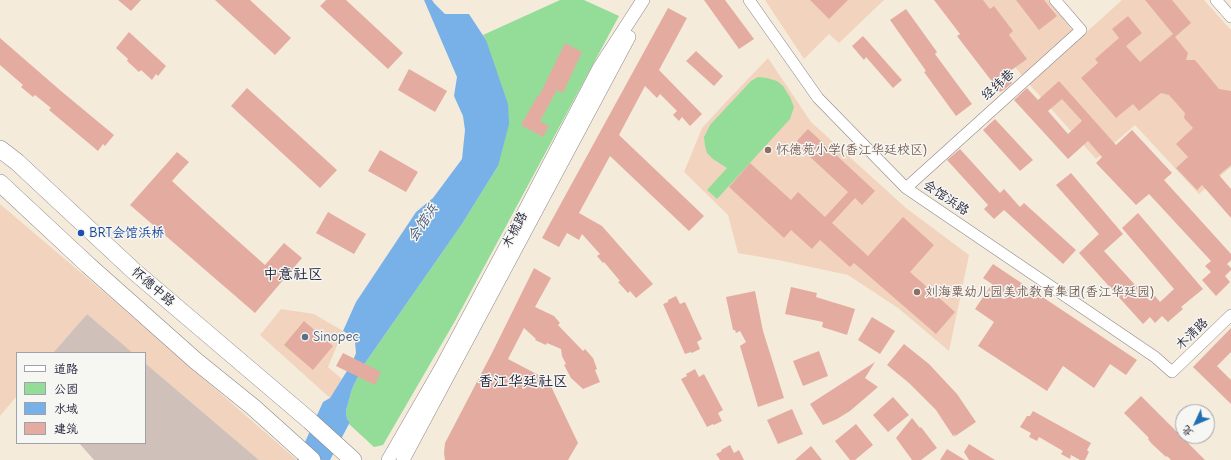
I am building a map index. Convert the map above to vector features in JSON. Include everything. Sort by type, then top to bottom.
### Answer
[{"type":"main road","name":"怀德中路","points":[[0,149],[17,162],[135,272],[310,421],[353,460]]},
{"type":"main road","name":"怀德中路","points":[[0,183],[88,266],[196,361],[253,407],[306,454]]},
{"type":"street","name":"木梳路","points":[[388,460],[441,368],[600,68],[643,0]]},
{"type":"street","name":"木梳路","points":[[403,460],[624,46],[652,0]]},
{"type":"street","name":"会馆浜路","points":[[749,0],[818,98],[906,188],[1155,357],[1172,372]]},
{"type":"street","name":"经纬巷","points":[[906,188],[1081,30],[1055,0]]},
{"type":"street","points":[[1216,0],[1231,17]]},
{"type":"street","name":"木清路","points":[[1172,372],[1231,315]]},
{"type":"shaded area","points":[[765,0],[884,0],[839,43],[829,34],[804,59]]},
{"type":"shaded area","points":[[964,0],[1048,0],[1072,30],[1072,33],[1022,76]]},
{"type":"shaded area","points":[[1122,0],[1204,0],[1231,30],[1231,167],[1199,194],[1135,125],[1096,159],[1029,84]]},
{"type":"shaded area","name":"怀德苑小学(香江华廷校区)","points":[[768,58],[811,122],[906,208],[969,255],[949,351],[898,308],[848,275],[738,253],[728,215],[684,172],[702,128]]},
{"type":"shaded area","points":[[0,204],[297,460],[259,460],[146,364],[146,352],[132,352],[87,314],[54,352],[16,352],[16,397],[0,416]]},
{"type":"shaded area","points":[[281,309],[314,314],[343,331],[328,367],[342,379],[330,398],[260,335]]},
{"type":"shaded area","points":[[87,314],[132,352],[54,352]]},
{"type":"shaded area","points":[[146,364],[259,460],[94,460],[80,444],[146,444]]},
{"type":"green space","points":[[560,0],[584,0],[619,16],[455,321],[383,445],[374,447],[349,424],[350,422],[347,419],[346,411],[352,389],[363,366],[462,224],[498,166],[486,40],[483,35]]},
{"type":"green space","points":[[758,77],[777,81],[783,86],[794,107],[790,119],[717,199],[707,190],[727,168],[707,153],[704,137],[710,125],[751,81]]},
{"type":"water","name":"会馆浜","points":[[424,0],[432,0],[445,14],[469,14],[486,40],[508,104],[509,124],[498,166],[462,224],[363,366],[352,389],[346,411],[347,419],[350,422],[330,460],[297,460],[323,402],[330,398],[352,363],[356,353],[355,342],[350,335],[343,331],[356,302],[416,212],[433,198],[462,159],[465,130],[463,116],[454,96],[457,77]]},
{"type":"building","points":[[118,0],[141,0],[131,11]]},
{"type":"building","points":[[215,0],[250,0],[291,38],[275,55]]},
{"type":"building","points":[[326,0],[346,0],[403,53],[388,69],[320,6]]},
{"type":"building","points":[[704,0],[725,0],[754,39],[739,49]]},
{"type":"building","points":[[810,0],[848,0],[829,19]]},
{"type":"building","points":[[934,0],[983,0],[990,9],[994,6],[1013,31],[1009,35],[1027,59],[1006,74],[1012,83],[1000,92],[957,36],[960,34]]},
{"type":"building","points":[[1016,0],[1044,0],[1057,16],[1039,30]]},
{"type":"building","points":[[1145,0],[1172,0],[1191,23],[1175,37],[1188,53],[1186,60],[1195,60],[1219,89],[1231,91],[1231,165],[1219,175],[1231,189],[1231,218],[1202,185],[1197,190],[1176,168],[1188,157],[1176,144],[1193,128],[1184,118],[1185,113],[1169,95],[1161,93],[1139,111],[1133,104],[1116,118],[1081,78],[1098,63],[1095,59],[1119,38],[1112,29],[1128,16],[1142,33],[1126,46],[1140,62],[1173,34]]},
{"type":"building","points":[[668,8],[687,18],[659,70],[702,114],[690,126],[682,117],[679,121],[673,115],[677,111],[660,94],[657,98],[645,86],[619,135],[704,216],[689,231],[610,156],[579,213],[602,226],[653,284],[636,298],[630,291],[628,293],[618,282],[620,281],[597,256],[600,254],[582,234],[579,240],[567,233],[559,247],[542,238]]},
{"type":"building","points":[[906,9],[937,52],[935,54],[972,104],[956,116],[924,72],[926,71],[890,20]]},
{"type":"building","points":[[129,32],[166,66],[158,76],[156,74],[152,80],[141,70],[139,72],[116,48]]},
{"type":"building","points":[[863,36],[902,80],[893,88],[866,57],[864,60],[852,46]]},
{"type":"building","points":[[0,38],[114,135],[105,146],[103,144],[98,151],[49,110],[51,108],[35,95],[33,97],[21,87],[23,85],[0,65]]},
{"type":"building","points":[[565,43],[582,52],[563,93],[557,90],[540,121],[549,126],[543,137],[521,125],[538,95],[539,96]]},
{"type":"building","points":[[696,51],[723,76],[714,86],[686,61]]},
{"type":"building","points":[[409,69],[447,91],[435,112],[398,90]]},
{"type":"building","points":[[1059,81],[1116,145],[1132,130],[1172,173],[1164,180],[1231,254],[1231,260],[1227,264],[1231,270],[1225,276],[1230,282],[1216,296],[1202,280],[1211,272],[1205,266],[1211,261],[1149,194],[1136,205],[1096,163],[1102,157],[1088,141],[1068,159],[1014,100],[1027,88],[1038,100]],"holes":[[[1062,99],[1082,121],[1068,134],[1048,111]]]},
{"type":"building","points":[[247,88],[337,170],[320,188],[231,106]]},
{"type":"building","points":[[995,119],[1033,160],[1020,171],[983,130]]},
{"type":"building","points":[[808,129],[875,191],[862,205],[855,198],[832,223],[868,256],[903,217],[934,245],[910,272],[955,312],[936,334],[854,263],[850,267],[820,240],[812,249],[791,230],[784,238],[729,187],[750,163],[791,200],[798,192],[825,217],[848,192],[795,143]]},
{"type":"building","points":[[960,149],[1000,193],[1004,189],[1020,207],[1024,203],[1076,250],[1063,264],[1004,210],[994,219],[984,209],[988,205],[947,160]]},
{"type":"building","points":[[380,150],[418,172],[406,192],[368,171]]},
{"type":"building","points":[[177,152],[189,162],[172,181],[265,265],[284,243],[302,258],[255,313],[130,205]]},
{"type":"building","points":[[1071,173],[1123,234],[1104,251],[1149,300],[1155,296],[1160,302],[1174,289],[1122,228],[1138,213],[1203,289],[1181,307],[1183,309],[1168,322],[1162,316],[1155,323],[1150,317],[1143,324],[1079,253],[1099,234],[1056,185]]},
{"type":"building","points":[[328,212],[366,234],[354,254],[316,233]]},
{"type":"building","points":[[993,264],[1137,360],[1126,375],[1110,364],[1094,388],[1063,366],[1047,391],[978,346],[994,322],[975,309],[992,284],[983,278]]},
{"type":"building","points":[[534,268],[551,278],[535,307],[554,316],[560,323],[558,325],[583,351],[585,349],[593,358],[597,369],[595,370],[600,382],[583,389],[571,378],[564,365],[566,364],[562,356],[561,349],[535,340],[536,339],[524,328],[508,359],[548,380],[578,443],[568,460],[445,460],[445,443]]},
{"type":"building","points":[[791,287],[817,293],[816,297],[855,309],[847,335],[822,327],[823,322],[785,314]]},
{"type":"building","points":[[755,291],[763,331],[784,398],[758,407],[740,346],[746,342],[740,331],[736,333],[735,330],[733,330],[726,297]]},
{"type":"building","points":[[676,296],[680,304],[685,302],[702,339],[697,342],[700,349],[692,353],[685,354],[663,304]]},
{"type":"building","points":[[872,317],[895,331],[880,354],[858,340]]},
{"type":"building","points":[[304,321],[333,346],[313,370],[284,345]]},
{"type":"building","points":[[1231,328],[1231,352],[1217,366],[1231,380],[1231,404],[1193,367]]},
{"type":"building","points":[[904,344],[929,364],[957,394],[976,422],[954,437],[956,434],[953,436],[936,410],[909,383],[887,365]]},
{"type":"building","points":[[819,351],[828,376],[803,386],[793,361]]},
{"type":"building","points":[[343,353],[381,372],[375,385],[336,366]]},
{"type":"building","points":[[875,362],[865,378],[878,387],[850,411],[823,425],[810,404]]},
{"type":"building","points":[[695,369],[699,377],[704,374],[723,410],[718,413],[722,421],[707,427],[681,379]]},
{"type":"building","points":[[1141,396],[1175,430],[1175,444],[1189,444],[1205,460],[1171,460],[1151,443],[1148,439],[1149,438],[1124,413]]},
{"type":"building","points":[[893,397],[909,415],[888,432],[873,415]]},
{"type":"building","points":[[792,409],[803,434],[778,444],[767,420]]},
{"type":"building","points":[[1033,411],[1091,443],[1087,450],[1089,452],[1085,460],[1080,460],[1071,455],[1070,459],[1061,454],[1063,451],[1039,437],[1037,441],[1029,437],[1031,433],[1020,427],[1027,416],[1030,416]]},
{"type":"building","points":[[912,418],[937,448],[921,460],[912,460],[896,438]]},
{"type":"building","points":[[856,424],[873,445],[855,460],[850,460],[835,441]]},
{"type":"building","points":[[969,444],[995,460],[969,460],[964,452]]},
{"type":"building","points":[[730,445],[734,453],[739,450],[744,460],[720,460],[716,454]]},
{"type":"building","points":[[811,446],[822,460],[795,460]]},
{"type":"building","points":[[947,449],[965,460],[940,460]]},
{"type":"place","name":"怀德苑小学(香江华廷校区)","points":[[768,150]]},
{"type":"place","name":"BRT会馆浜桥","points":[[81,233]]},
{"type":"place","name":"刘海粟幼儿园美术教育集团(香江华廷园)","points":[[917,292]]},
{"type":"place","name":"Sinopec","points":[[305,337]]},
{"type":"district","name":"中意社区","points":[[293,275]]},
{"type":"district","name":"香江华廷社区","points":[[523,382]]}]
